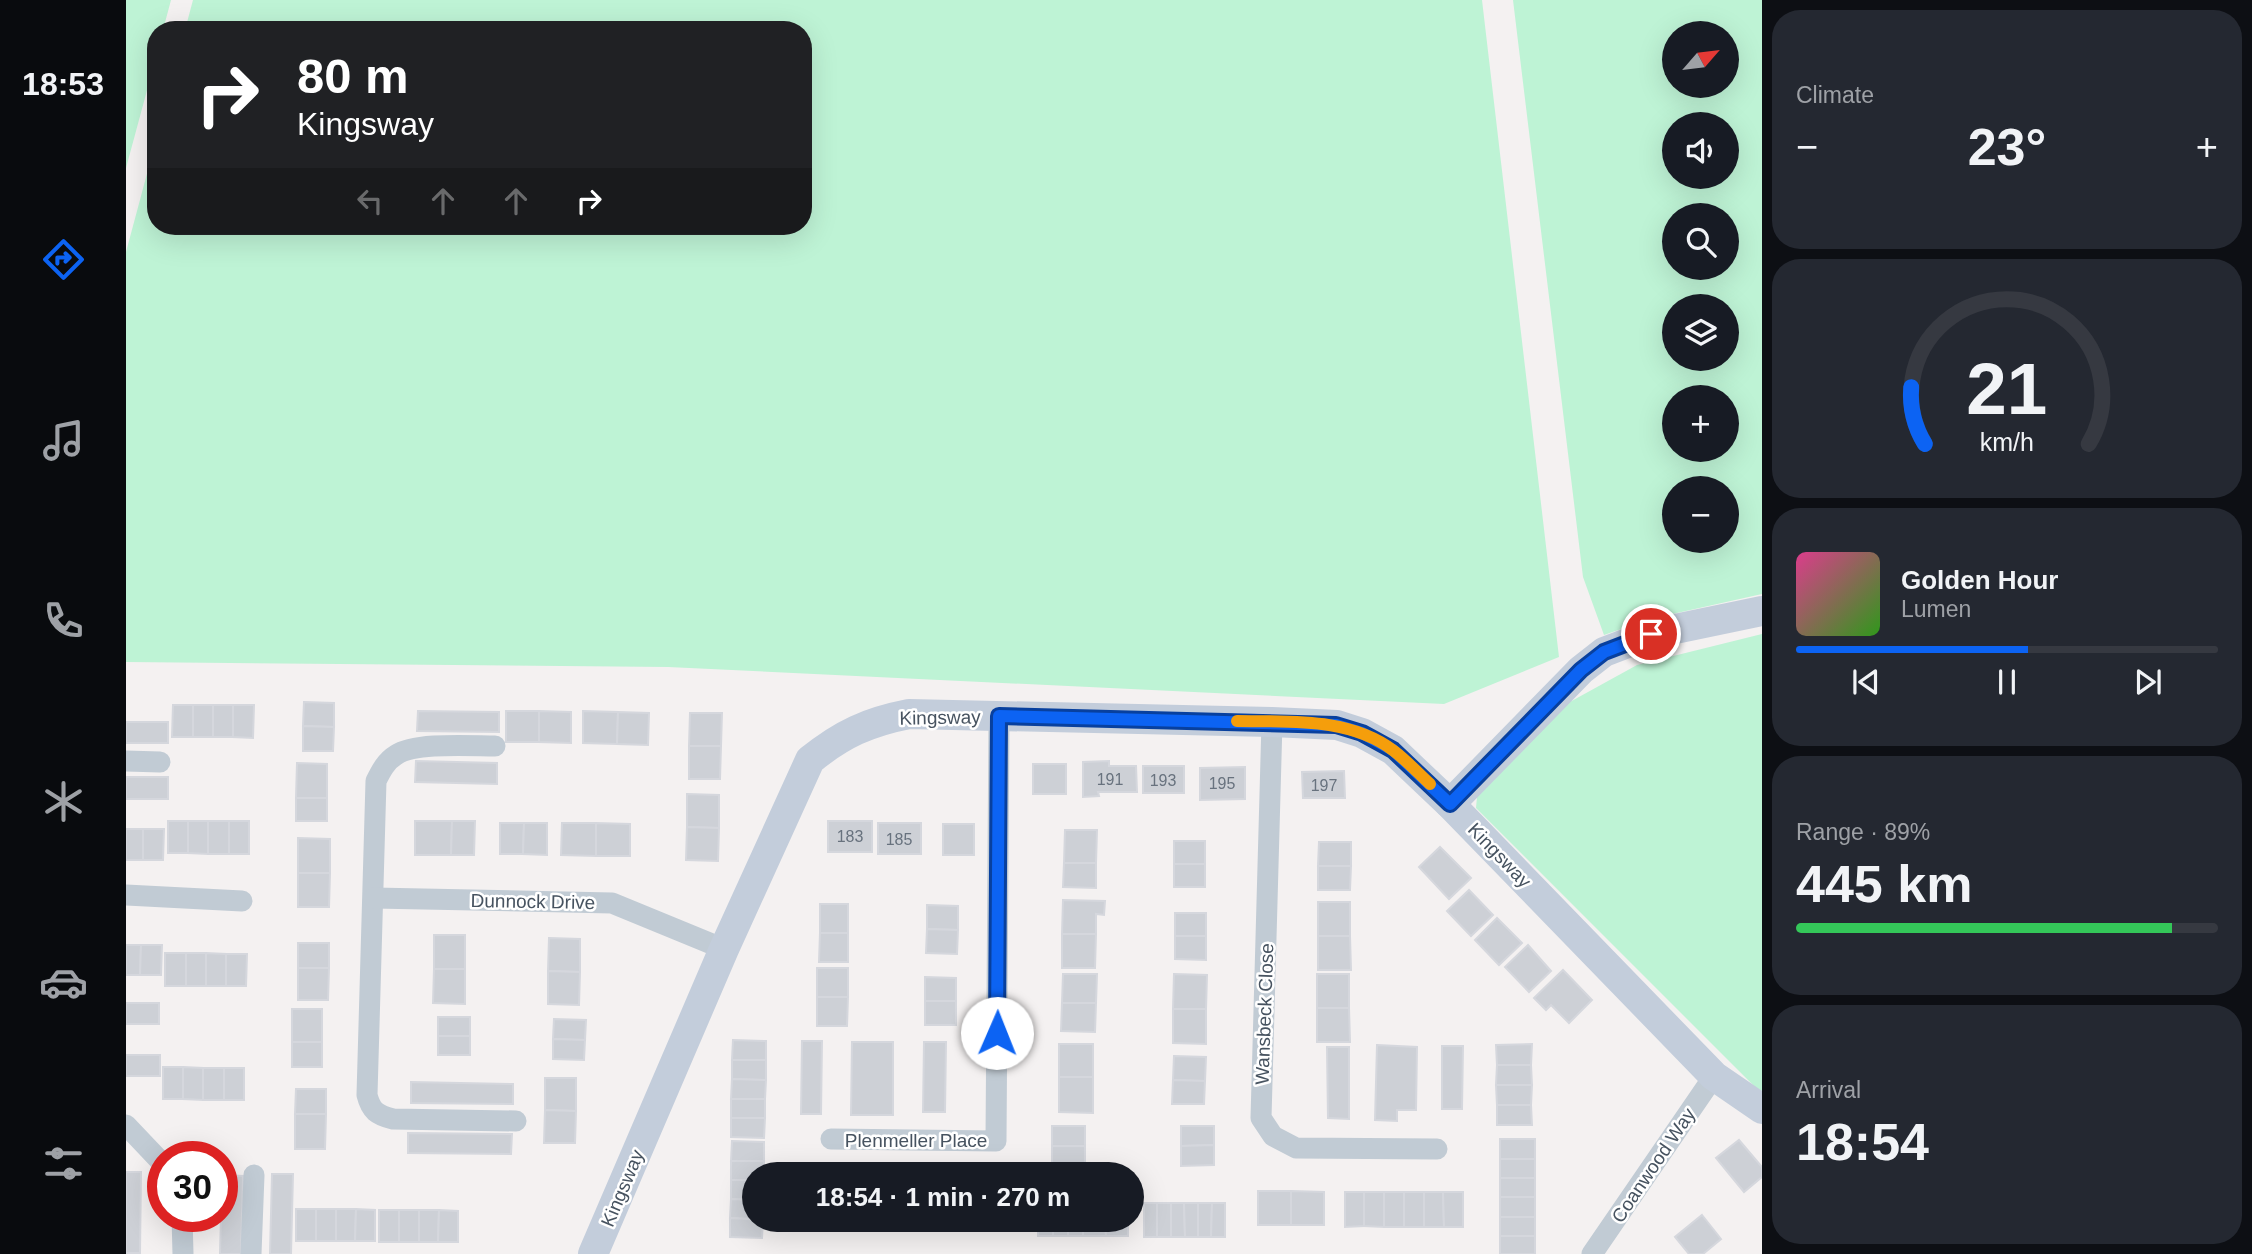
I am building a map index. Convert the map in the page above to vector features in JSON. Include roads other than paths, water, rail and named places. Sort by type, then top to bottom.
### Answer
[{"type":"street","points":[[1450,804],[1581,670],[1604,652],[1651,634],[1762,611]]},
{"type":"street","name":"Kingsway","points":[[593,1254],[724,949],[810,760],[834,741],[880,719],[909,714],[1272,722],[1336,725],[1362,733],[1393,750],[1450,804],[1714,1076],[1762,1109]]},
{"type":"street","name":"Plenmeller Place","points":[[831,1139],[996,1140],[999,716]]},
{"type":"street","name":"Wansbeck Close","points":[[1272,722],[1261,1118],[1273,1136],[1296,1148],[1437,1149]]},
{"type":"street","points":[[495,746],[411,748],[396,754],[384,766],[376,781],[367,1094],[370,1107],[379,1115],[393,1119],[516,1121]]},
{"type":"street","points":[[126,761],[160,762]]},
{"type":"street","points":[[126,895],[242,901]]},
{"type":"street","name":"Dunnock Drive","points":[[374,898],[612,903],[724,949]]},
{"type":"street","name":"Coanwood Way","points":[[1592,1254],[1714,1076]]},
{"type":"street","points":[[126,1125],[147,1147]]},
{"type":"street","points":[[251,1254],[254,1175]]},
{"type":"street","points":[[182,1232],[183,1254]]}]
